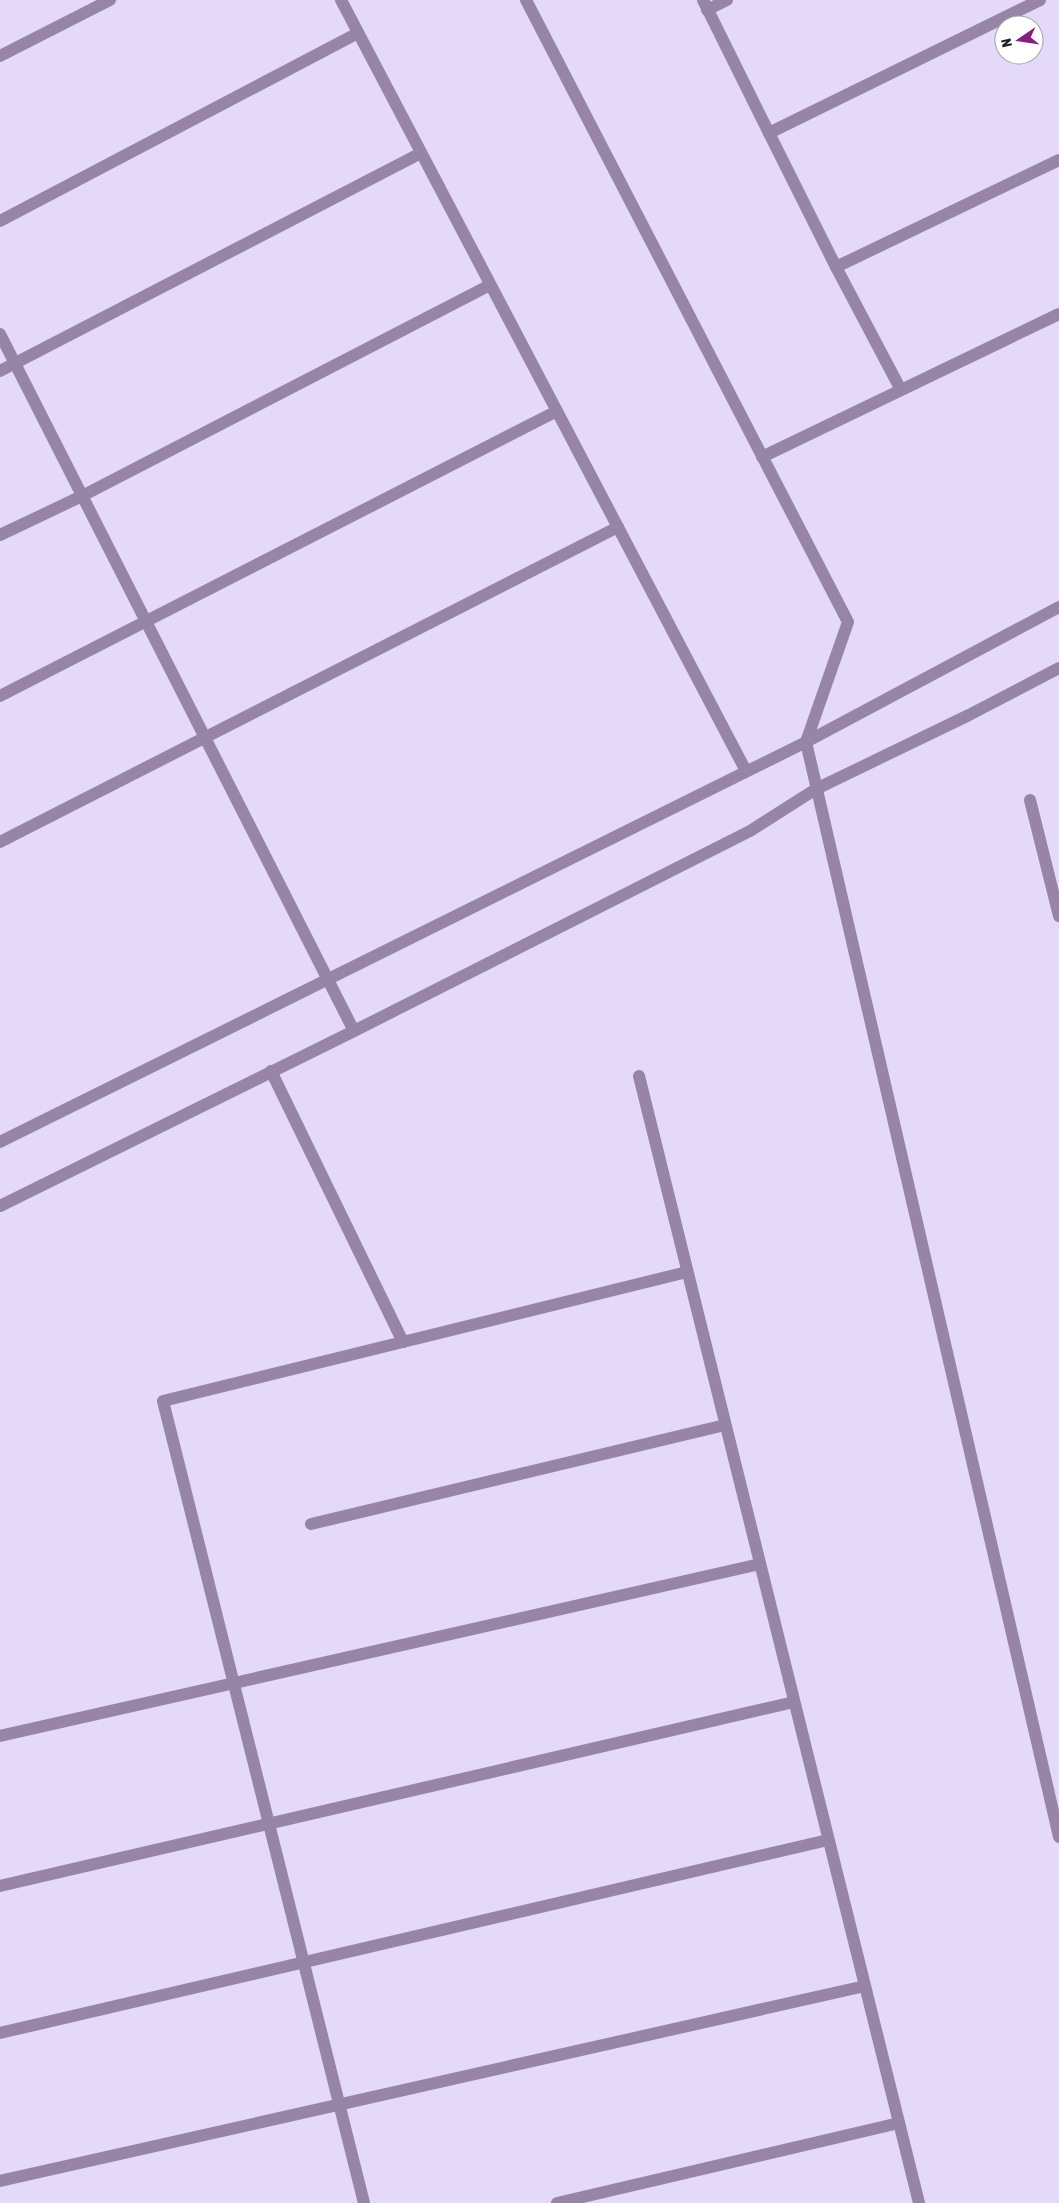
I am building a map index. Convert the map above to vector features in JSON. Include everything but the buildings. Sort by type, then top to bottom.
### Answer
[{"type":"street","points":[[0,56],[110,0]]},
{"type":"street","points":[[341,0],[746,771]]},
{"type":"street","points":[[526,0],[848,622],[806,742],[1059,1837]]},
{"type":"street","points":[[727,0],[705,5],[836,267],[901,390]]},
{"type":"street","points":[[769,133],[1040,0]]},
{"type":"street","points":[[0,221],[358,33]]},
{"type":"street","points":[[0,371],[422,154]]},
{"type":"street","points":[[836,267],[1059,160]]},
{"type":"street","points":[[0,535],[82,496],[490,285]]},
{"type":"street","points":[[762,456],[1059,314]]},
{"type":"street","points":[[0,334],[354,1031]]},
{"type":"street","points":[[0,696],[557,411]]},
{"type":"street","points":[[0,842],[618,527]]},
{"type":"street","points":[[0,1142],[806,742],[1059,607]]},
{"type":"street","points":[[0,1206],[354,1031],[750,831],[816,789],[969,715],[1059,668]]},
{"type":"street","points":[[1030,800],[1059,916]]},
{"type":"street","points":[[271,1071],[403,1342]]},
{"type":"street","points":[[639,1076],[919,2203]]},
{"type":"street","points":[[364,2203],[163,1401],[687,1272]]},
{"type":"street","points":[[312,1524],[725,1425]]},
{"type":"street","points":[[0,1736],[760,1564]]},
{"type":"street","points":[[0,1886],[794,1702]]},
{"type":"street","points":[[0,2033],[828,1840]]},
{"type":"street","points":[[0,2181],[865,1986]]},
{"type":"street","points":[[557,2203],[899,2123]]}]
